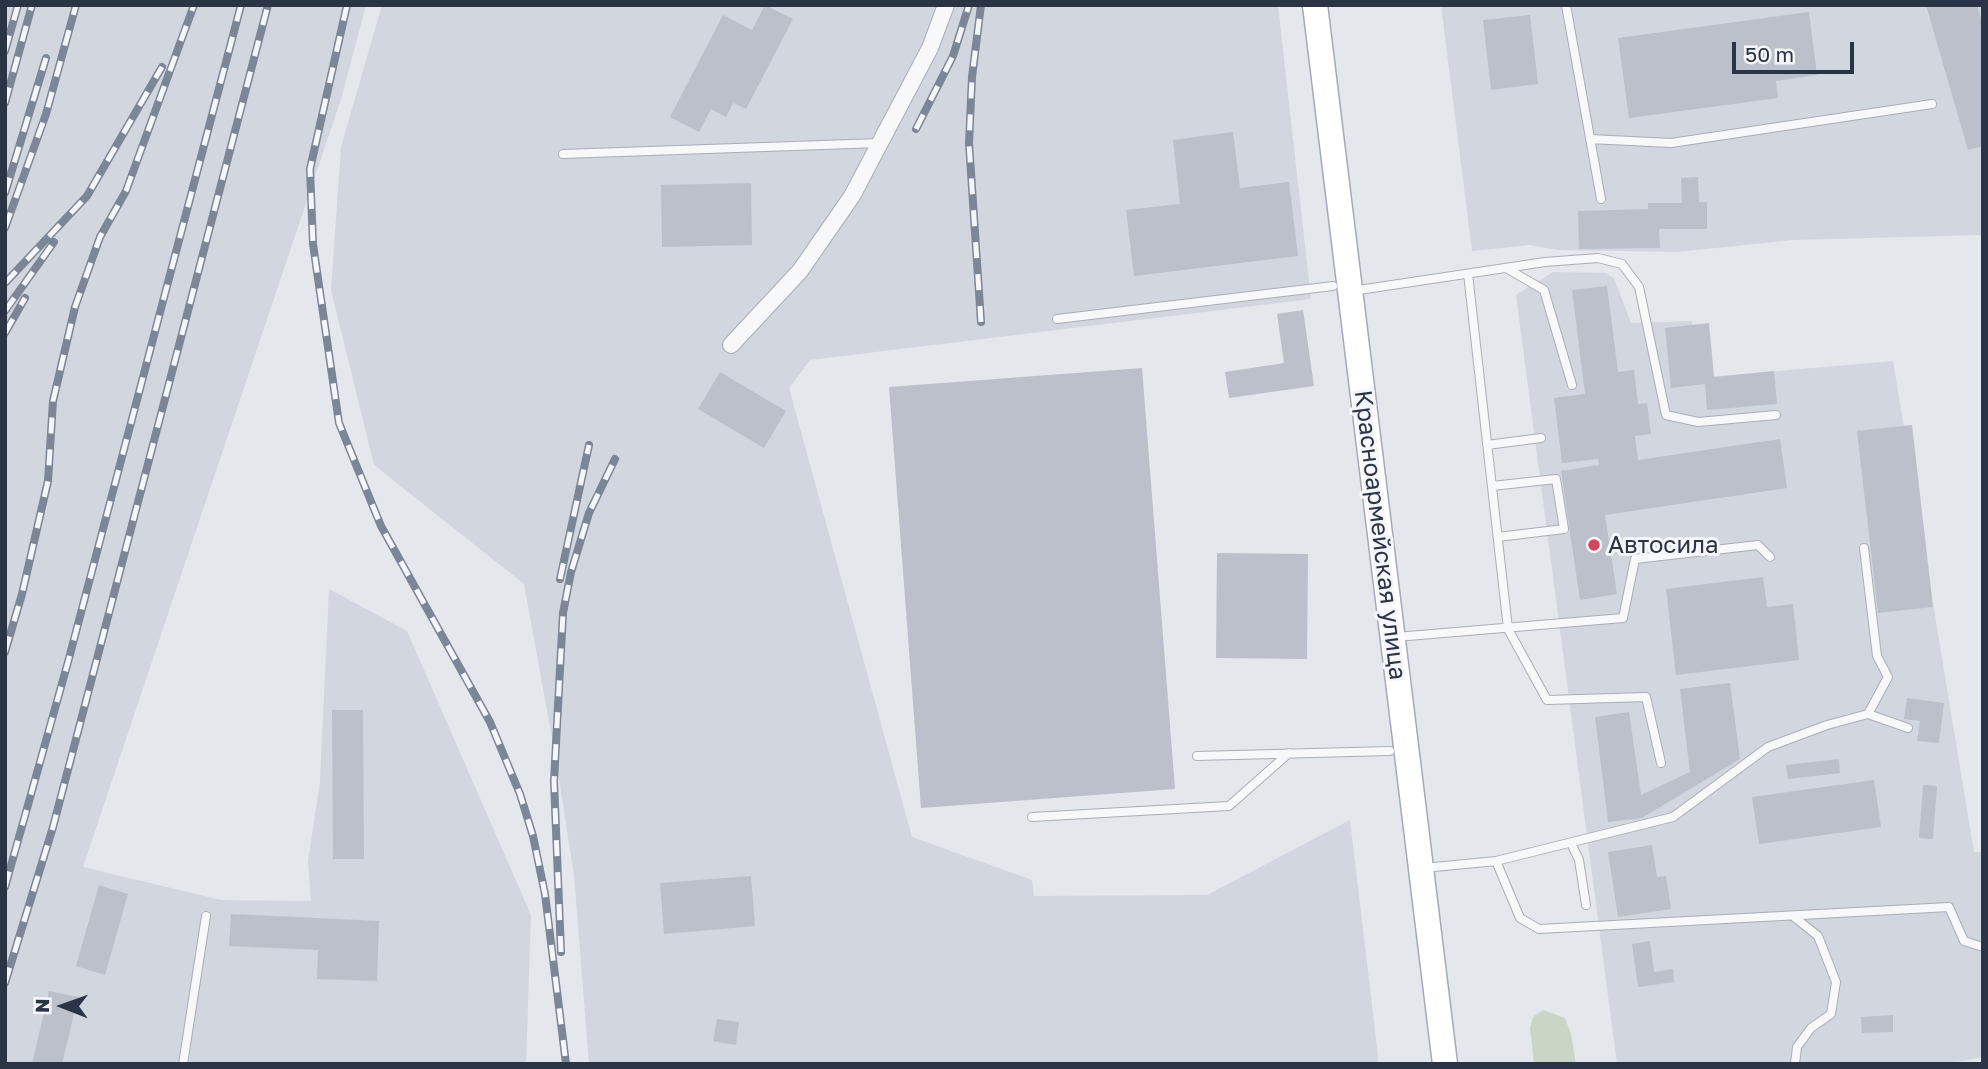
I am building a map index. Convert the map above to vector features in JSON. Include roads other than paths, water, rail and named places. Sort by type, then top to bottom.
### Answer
[{"type":"main road","name":"Красноармейская улица","points":[[1299,5],[1393,638],[1445,1064]]},
{"type":"main road","name":"Красноармейская улица","points":[[1315,5],[1341,289],[1390,751],[1429,1064]]},
{"type":"street","points":[[731,345],[800,271],[852,196],[930,48],[946,5]]},
{"type":"lane","points":[[1566,5],[1601,199]]},
{"type":"lane","points":[[1590,139],[1671,143],[1932,104]]},
{"type":"lane","points":[[563,154],[880,143]]},
{"type":"lane","points":[[1057,319],[1598,258],[1622,264],[1639,286],[1666,415],[1698,422],[1776,415]]},
{"type":"lane","points":[[1506,268],[1544,290],[1572,385]]},
{"type":"lane","points":[[1468,274],[1508,628],[1547,700],[1646,696],[1661,763]]},
{"type":"lane","points":[[1487,445],[1541,438]]},
{"type":"lane","points":[[1492,486],[1556,479],[1564,529],[1498,537]]},
{"type":"lane","points":[[1393,638],[1623,618],[1635,559],[1758,545],[1770,557]]},
{"type":"lane","points":[[1864,548],[1877,656],[1888,677],[1868,714]]},
{"type":"lane","points":[[1421,869],[1496,861],[1673,817],[1768,747],[1827,725],[1868,714],[1908,728]]},
{"type":"lane","points":[[1196,756],[1390,751]]},
{"type":"lane","points":[[1032,817],[1228,806],[1289,754]]},
{"type":"lane","points":[[1571,843],[1579,860],[1586,905]]},
{"type":"lane","points":[[1496,861],[1520,918],[1539,929],[1950,908],[1964,941],[1983,947]]},
{"type":"lane","points":[[183,1064],[206,916]]},
{"type":"lane","points":[[1793,916],[1818,936],[1836,982],[1830,1014],[1811,1028],[1797,1048],[1795,1064]]},
{"type":"railway","points":[[5,51],[18,5]]},
{"type":"railway","points":[[5,103],[32,5]]},
{"type":"railway","points":[[5,228],[46,114],[76,5]]},
{"type":"railway","points":[[5,652],[22,594],[48,481],[53,401],[75,307],[100,237],[126,191],[194,5]]},
{"type":"railway","points":[[5,887],[68,662],[241,5]]},
{"type":"railway","points":[[5,983],[53,827],[268,5]]},
{"type":"railway","points":[[347,5],[310,169],[313,244],[339,423],[381,526],[490,722],[520,794],[533,836],[545,894],[566,1064]]},
{"type":"railway","points":[[916,129],[953,56],[969,5]]},
{"type":"railway","points":[[981,5],[972,77],[969,143],[981,322]]},
{"type":"railway","points":[[5,193],[46,58]]},
{"type":"railway","points":[[5,283],[87,196],[162,67]]},
{"type":"railway","points":[[5,311],[54,242]]},
{"type":"railway","points":[[5,333],[25,298]]},
{"type":"railway","points":[[560,579],[589,445]]},
{"type":"railway","points":[[561,952],[554,781],[563,613],[571,572],[589,513],[615,459]]},
{"type":"place","name":"Автосила","points":[[1594,545]]}]
